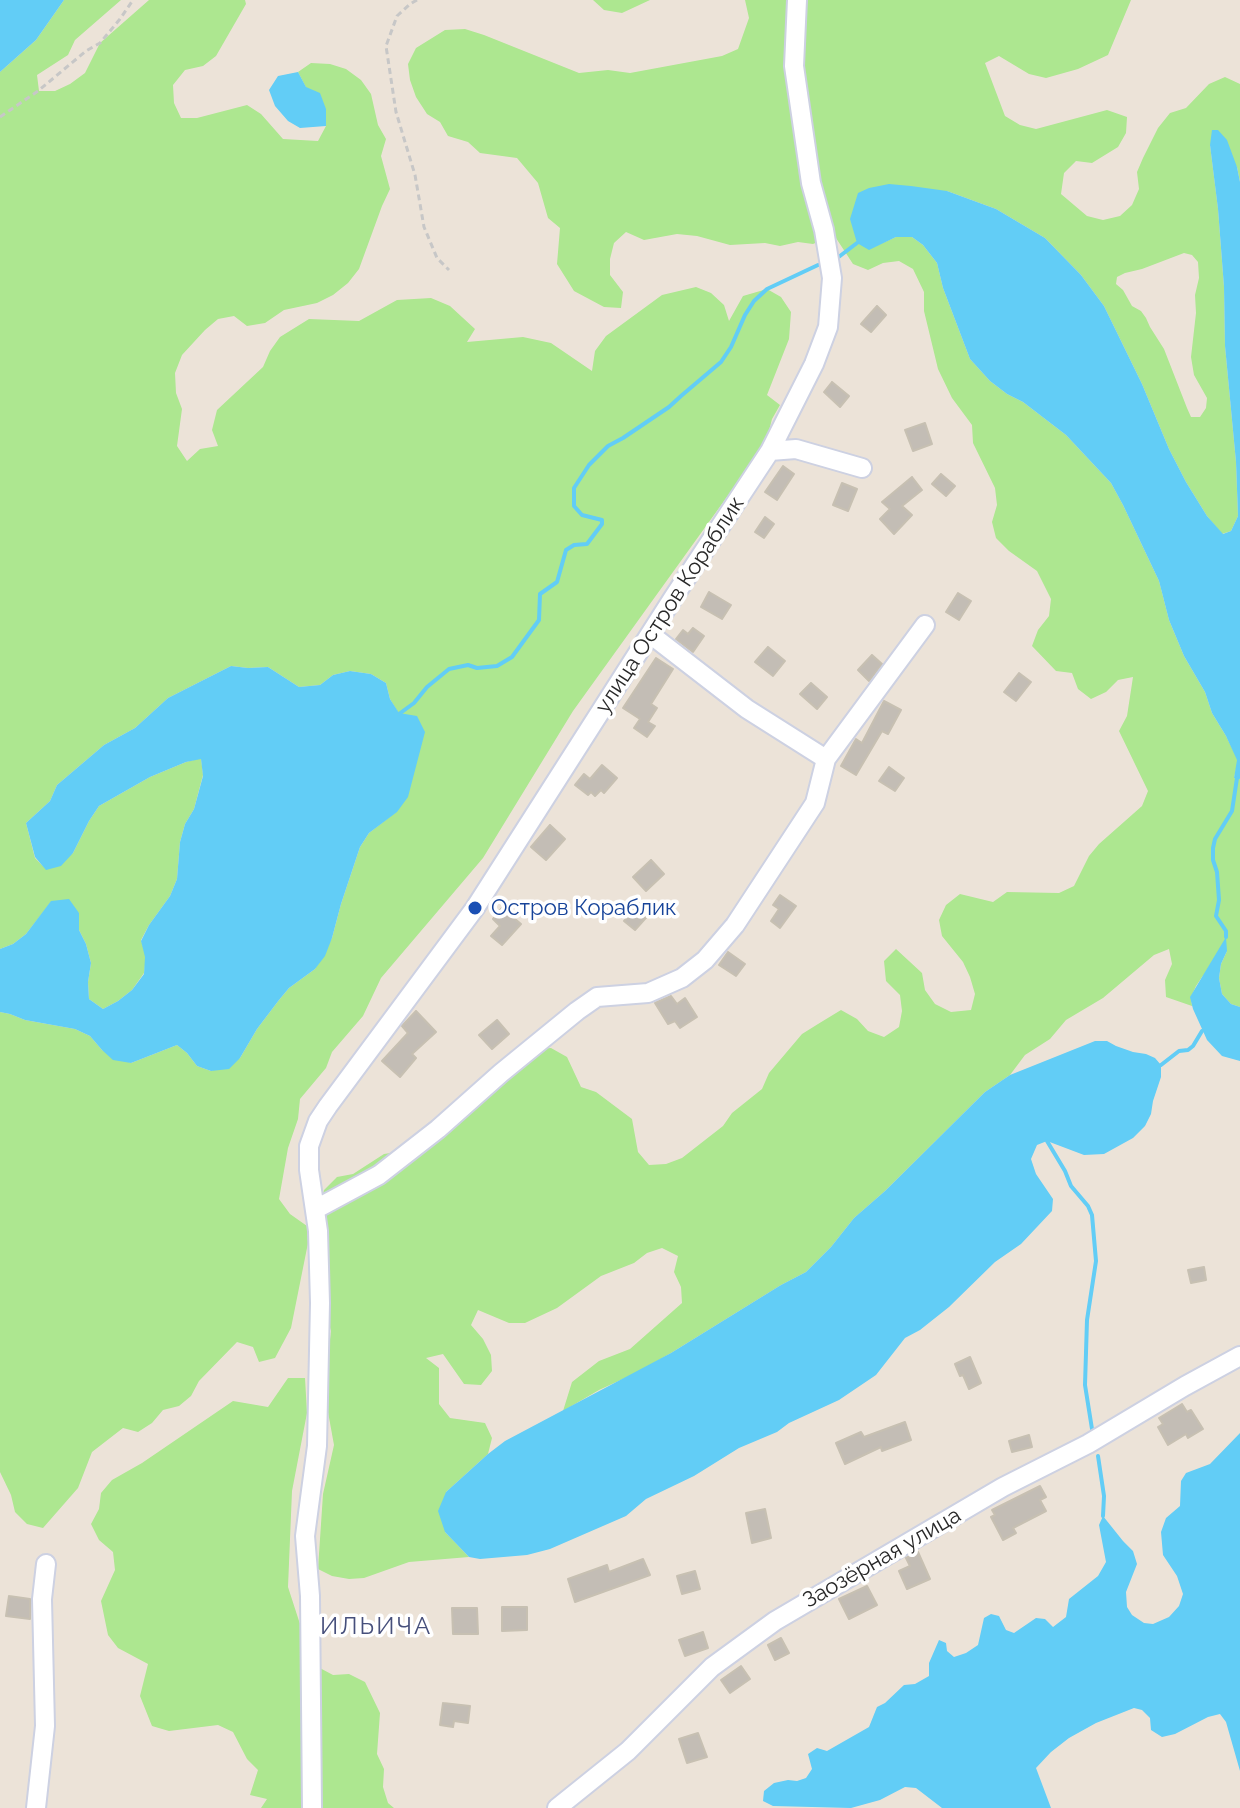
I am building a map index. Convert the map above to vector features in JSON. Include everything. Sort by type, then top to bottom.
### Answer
[{"type":"street","name":"улица Остров Кораблик","points":[[316,1209],[309,1170],[309,1146],[318,1121],[475,908],[770,451],[814,364],[828,327],[832,278],[824,230],[811,183],[794,66],[797,0]]},
{"type":"street","points":[[770,451],[796,449],[862,468]]},
{"type":"street","points":[[312,1808],[310,1596],[305,1536],[317,1446],[320,1303],[316,1209],[379,1175],[597,997],[648,993],[682,978],[705,960],[735,925],[815,803],[826,759],[925,625]]},
{"type":"street","points":[[650,634],[747,709],[826,759]]},
{"type":"street","name":"Заозёрная улица","points":[[557,1808],[628,1751],[712,1667],[775,1621],[1003,1487],[1088,1444],[1240,1356]]},
{"type":"street","points":[[36,1808],[45,1726],[42,1599],[46,1564]]},
{"type":"path","points":[[0,117],[100,43],[133,0]]},
{"type":"path","points":[[417,0],[397,16],[386,46],[396,112],[415,175],[424,227],[437,258],[449,270]]},
{"type":"green space","points":[[64,0],[121,0],[75,40],[68,55],[37,75],[39,91],[55,91],[85,73],[100,43],[149,0],[245,0],[246,4],[216,56],[203,66],[185,70],[173,85],[174,103],[181,118],[197,118],[247,105],[261,114],[283,139],[318,141],[326,126],[298,72],[311,63],[330,64],[346,69],[361,80],[371,94],[378,125],[386,139],[381,156],[390,189],[359,269],[348,283],[317,303],[284,310],[265,323],[247,326],[234,316],[218,319],[182,355],[175,373],[176,393],[182,409],[177,446],[187,461],[200,449],[218,446],[212,430],[217,410],[263,367],[280,337],[309,319],[359,321],[397,300],[431,298],[450,306],[475,329],[467,342],[523,337],[551,343],[592,371],[595,351],[606,336],[662,295],[696,287],[711,293],[724,305],[729,321],[743,296],[767,289],[781,297],[791,312],[789,339],[767,395],[780,405],[760,451],[573,711],[483,858],[381,978],[363,1016],[332,1052],[326,1068],[300,1099],[279,1199],[290,1214],[307,1226],[308,1243],[291,1328],[275,1358],[259,1362],[253,1347],[237,1342],[179,1406],[163,1410],[152,1423],[138,1432],[123,1428],[92,1452],[78,1488],[43,1528],[27,1524],[15,1512],[0,1472],[0,1012],[75,1029],[90,1036],[102,1050],[131,1063],[177,1045],[197,1066],[211,1071],[240,1058],[257,1029],[289,988],[315,969],[332,938],[360,847],[369,833],[396,812],[399,714],[390,699],[386,683],[371,674],[350,671],[333,675],[320,685],[299,687],[268,667],[231,666],[168,698],[135,728],[104,745],[57,785],[50,801],[26,823],[35,858],[46,869],[73,853],[99,806],[150,777],[201,758],[203,775],[194,809],[185,824],[180,842],[177,879],[170,896],[141,940],[146,957],[144,973],[132,990],[103,1009],[89,999],[91,963],[79,930],[79,913],[51,902],[26,934],[0,949],[0,72],[36,40]]},
{"type":"green space","points":[[593,0],[650,0],[622,13],[604,10]]},
{"type":"green space","points":[[745,0],[1131,0],[1108,55],[1078,69],[1046,78],[1029,74],[999,56],[985,63],[1005,116],[1020,125],[1036,129],[1107,110],[1127,117],[1126,133],[1118,147],[1092,163],[1076,161],[1064,173],[1061,194],[1087,216],[1103,220],[1120,216],[1132,205],[1139,189],[1137,172],[1158,128],[1170,113],[1186,108],[1209,84],[1225,77],[1240,84],[1240,182],[1237,167],[1210,145],[1218,209],[1225,346],[1236,462],[1238,516],[1231,531],[1222,534],[1186,482],[1104,306],[1081,275],[1045,238],[996,209],[947,191],[869,249],[896,237],[912,237],[923,245],[937,263],[943,288],[970,359],[990,381],[1066,435],[1111,483],[1123,505],[1159,581],[1169,620],[1184,656],[1238,760],[1234,778],[1240,779],[1240,1007],[1231,1004],[1222,994],[1219,978],[1227,951],[1196,986],[1191,997],[1192,1006],[1166,997],[1165,980],[1172,964],[1169,949],[1154,955],[1103,998],[1066,1020],[1050,1039],[1025,1055],[1010,1075],[985,1092],[854,1218],[806,1272],[638,1372],[563,1411],[572,1382],[599,1361],[630,1349],[682,1303],[681,1287],[674,1272],[678,1256],[662,1248],[647,1253],[634,1263],[601,1276],[557,1308],[525,1323],[509,1323],[478,1310],[471,1325],[491,1355],[492,1371],[481,1385],[464,1384],[443,1354],[426,1358],[439,1368],[439,1404],[450,1418],[485,1423],[492,1438],[488,1454],[446,1492],[445,1532],[469,1557],[409,1562],[364,1578],[332,1576],[318,1569],[323,1494],[334,1445],[324,1390],[331,1331],[324,1307],[321,1254],[326,1221],[320,1206],[324,1190],[337,1177],[353,1174],[384,1154],[410,1150],[443,1137],[533,1049],[551,1048],[567,1057],[581,1087],[596,1092],[632,1119],[638,1152],[649,1165],[666,1164],[682,1158],[723,1126],[732,1113],[762,1089],[769,1073],[802,1034],[841,1010],[857,1019],[868,1031],[884,1037],[899,1027],[902,1011],[900,995],[886,981],[884,961],[896,949],[922,973],[925,990],[935,1004],[951,1012],[971,1010],[975,994],[970,977],[963,962],[942,936],[939,920],[946,905],[960,894],[993,902],[1007,892],[1059,893],[1074,886],[1089,856],[1142,806],[1148,791],[1119,731],[1127,716],[1133,677],[1118,680],[1106,692],[1091,699],[1078,689],[1072,673],[1056,671],[1032,646],[1038,630],[1049,616],[1051,599],[1037,571],[996,538],[992,522],[997,505],[995,488],[973,443],[972,425],[952,398],[938,369],[924,311],[924,292],[913,269],[899,261],[883,263],[868,270],[853,264],[834,235],[813,244],[798,242],[780,246],[765,243],[730,245],[677,234],[644,240],[626,232],[614,243],[610,259],[610,275],[623,292],[621,308],[604,307],[574,291],[557,264],[560,228],[548,218],[538,183],[517,158],[480,153],[468,142],[448,136],[440,122],[427,114],[410,80],[408,64],[416,48],[445,30],[465,29],[484,35],[579,73],[608,70],[630,73],[722,56],[738,49],[749,18]],"holes":[[[1184,253],[1192,255],[1198,262],[1199,278],[1191,357],[1194,375],[1207,398],[1206,408],[1200,417],[1191,417],[1164,349],[1141,311],[1132,306],[1116,284],[1117,277],[1125,273]]]},
{"type":"green space","points":[[288,1378],[305,1378],[307,1413],[292,1491],[288,1587],[310,1655],[318,1667],[333,1675],[349,1674],[365,1682],[380,1713],[377,1754],[384,1769],[383,1787],[388,1803],[394,1808],[261,1808],[267,1799],[250,1795],[258,1770],[247,1759],[233,1732],[218,1725],[169,1731],[152,1726],[140,1696],[148,1664],[118,1648],[108,1635],[101,1601],[115,1570],[113,1552],[99,1540],[91,1524],[99,1509],[101,1493],[112,1480],[233,1401],[268,1407]]},
{"type":"water","points":[[0,0],[64,0],[36,40],[0,72]]},
{"type":"water","points":[[298,72],[306,87],[320,93],[326,109],[326,126],[300,128],[288,121],[275,106],[269,90],[278,76]]},
{"type":"water","points":[[1212,130],[1218,130],[1227,140],[1240,182],[1240,779],[1234,778],[1237,760],[1184,656],[1169,620],[1159,581],[1111,483],[1066,435],[990,381],[970,359],[943,288],[937,263],[923,245],[912,237],[896,237],[869,250],[857,243],[850,219],[858,193],[889,184],[911,186],[947,191],[996,209],[1045,238],[1081,275],[1104,306],[1186,482],[1207,516],[1223,534],[1231,531],[1238,516],[1225,346],[1224,287],[1210,145]]},
{"type":"water","points":[[231,666],[268,667],[299,687],[320,685],[333,675],[350,671],[371,674],[386,683],[390,699],[399,713],[417,716],[425,732],[408,797],[397,812],[369,833],[360,847],[325,956],[315,969],[289,988],[229,1069],[211,1071],[197,1066],[177,1045],[131,1063],[113,1060],[90,1036],[75,1029],[0,1012],[0,949],[26,934],[51,901],[69,899],[79,913],[79,930],[91,963],[89,999],[103,1009],[132,990],[144,974],[145,957],[141,941],[170,896],[177,879],[180,842],[203,776],[201,759],[150,777],[99,806],[73,853],[61,866],[46,870],[35,857],[26,823],[50,801],[57,785],[104,745],[135,728],[168,698]]},
{"type":"water","points":[[1226,937],[1227,951],[1219,978],[1222,994],[1231,1004],[1240,1007],[1240,1061],[1222,1056],[1207,1040],[1190,997]]},
{"type":"water","points":[[1095,1041],[1107,1041],[1146,1054],[1161,1065],[1161,1077],[1145,1126],[1133,1138],[1104,1154],[1084,1155],[1047,1141],[1037,1145],[1031,1159],[1036,1174],[1053,1199],[1052,1211],[1021,1244],[995,1262],[949,1307],[905,1338],[876,1375],[839,1400],[739,1448],[694,1476],[646,1499],[626,1516],[550,1549],[527,1555],[480,1559],[469,1557],[445,1532],[438,1511],[446,1492],[505,1441],[671,1353],[806,1272],[854,1218],[985,1092],[1010,1075]]},
{"type":"water","points":[[1240,1433],[1240,1771],[1226,1722],[1220,1714],[1162,1737],[1151,1730],[1150,1718],[1142,1710],[1134,1708],[1069,1738],[1036,1768],[1051,1808],[942,1808],[916,1788],[905,1787],[880,1800],[851,1808],[773,1806],[763,1801],[764,1791],[774,1783],[806,1778],[812,1769],[808,1754],[817,1748],[827,1751],[869,1727],[877,1707],[904,1685],[915,1684],[929,1676],[929,1663],[939,1640],[946,1643],[947,1651],[954,1657],[978,1645],[984,1618],[991,1614],[999,1616],[1006,1630],[1014,1633],[1036,1618],[1045,1619],[1053,1627],[1066,1617],[1069,1599],[1098,1576],[1106,1562],[1099,1525],[1103,1516],[1133,1551],[1137,1564],[1126,1592],[1127,1607],[1132,1615],[1144,1623],[1153,1624],[1169,1617],[1179,1606],[1183,1594],[1177,1576],[1163,1555],[1161,1532],[1166,1518],[1180,1506],[1181,1481],[1186,1473],[1210,1464]]},
{"type":"building","points":[[877,306],[886,315],[871,332],[861,324]]},
{"type":"building","points":[[832,382],[849,396],[840,407],[824,392]]},
{"type":"building","points":[[925,423],[932,444],[913,451],[905,430]]},
{"type":"building","points":[[783,466],[794,474],[777,500],[765,492]]},
{"type":"building","points":[[941,474],[955,486],[946,496],[932,484]]},
{"type":"building","points":[[912,477],[922,490],[902,506],[912,515],[894,534],[880,519],[890,509],[882,502]]},
{"type":"building","points":[[842,483],[857,489],[848,511],[833,505]]},
{"type":"building","points":[[765,517],[774,524],[764,538],[755,532]]},
{"type":"building","points":[[709,592],[731,605],[722,619],[701,607]]},
{"type":"building","points":[[958,593],[971,601],[959,620],[946,612]]},
{"type":"building","points":[[693,628],[704,636],[693,652],[676,639],[683,630],[688,634]]},
{"type":"building","points":[[768,647],[785,661],[773,676],[755,662]]},
{"type":"building","points":[[872,655],[882,664],[869,681],[858,670]]},
{"type":"building","points":[[656,658],[673,669],[651,704],[657,708],[648,722],[655,726],[647,737],[634,728],[640,719],[623,708]]},
{"type":"building","points":[[1019,673],[1031,682],[1016,701],[1004,692]]},
{"type":"building","points":[[811,683],[827,697],[817,709],[800,694]]},
{"type":"building","points":[[884,701],[901,710],[888,734],[882,731],[856,775],[841,766],[856,739],[862,743]]},
{"type":"building","points":[[602,765],[617,778],[604,793],[601,790],[595,796],[591,792],[588,795],[575,785],[584,774],[590,779]]},
{"type":"building","points":[[889,767],[904,778],[895,791],[879,781]]},
{"type":"building","points":[[550,825],[565,839],[546,860],[531,847]]},
{"type":"building","points":[[651,860],[664,874],[646,891],[633,877]]},
{"type":"building","points":[[780,895],[796,906],[780,928],[771,921],[779,909],[773,905]]},
{"type":"building","points":[[642,901],[652,911],[635,930],[624,921]]},
{"type":"building","points":[[502,908],[521,924],[502,945],[491,936],[500,926],[493,919]]},
{"type":"building","points":[[728,952],[745,964],[736,976],[719,965]]},
{"type":"building","points":[[671,996],[677,1004],[685,998],[697,1017],[680,1028],[675,1021],[668,1024],[655,1003]]},
{"type":"building","points":[[416,1011],[436,1032],[412,1054],[416,1058],[400,1077],[382,1061],[408,1033],[402,1026]]},
{"type":"building","points":[[497,1020],[509,1034],[492,1049],[479,1035]]},
{"type":"building","points":[[1204,1267],[1206,1280],[1191,1283],[1188,1270]]},
{"type":"building","points":[[970,1357],[981,1383],[969,1389],[955,1364]]},
{"type":"building","points":[[1182,1404],[1187,1412],[1191,1410],[1203,1429],[1188,1438],[1186,1434],[1168,1445],[1158,1427],[1163,1424],[1159,1418]]},
{"type":"building","points":[[905,1422],[911,1440],[882,1451],[881,1447],[845,1464],[836,1443],[861,1432],[864,1437]]},
{"type":"building","points":[[1029,1435],[1032,1447],[1012,1452],[1009,1441]]},
{"type":"building","points":[[1040,1486],[1046,1497],[1040,1500],[1046,1511],[1013,1528],[1016,1533],[1003,1540],[991,1517],[995,1515],[992,1510]]},
{"type":"building","points":[[765,1509],[771,1538],[752,1543],[746,1513]]},
{"type":"building","points":[[918,1552],[930,1579],[907,1589],[899,1571],[910,1566],[906,1558]]},
{"type":"building","points":[[643,1559],[650,1575],[575,1602],[568,1579],[607,1565],[609,1572]]},
{"type":"building","points":[[695,1571],[700,1589],[682,1594],[677,1576]]},
{"type":"building","points":[[867,1586],[877,1605],[849,1619],[839,1599]]},
{"type":"building","points":[[9,1596],[30,1599],[30,1619],[6,1616]]},
{"type":"building","points":[[502,1607],[527,1607],[527,1630],[502,1631]]},
{"type":"building","points":[[452,1608],[477,1608],[478,1634],[453,1634]]},
{"type":"building","points":[[703,1632],[708,1648],[685,1656],[679,1640]]},
{"type":"building","points":[[781,1638],[789,1653],[775,1660],[768,1645]]},
{"type":"building","points":[[741,1666],[750,1679],[730,1693],[721,1680]]},
{"type":"building","points":[[443,1703],[470,1706],[468,1723],[454,1721],[453,1727],[440,1725]]},
{"type":"building","points":[[698,1733],[707,1757],[687,1763],[679,1739]]},
{"type":"waterway","points":[[836,259],[857,243]]},
{"type":"waterway","points":[[399,714],[449,669],[468,665],[477,668],[497,666],[512,657],[539,620],[540,594],[557,582],[566,550],[574,545],[587,544],[602,524],[602,520],[582,515],[574,506],[574,488],[589,465],[608,446],[669,407],[721,362],[745,315],[767,289],[818,265]]},
{"type":"waterway","points":[[1226,937],[1226,931],[1216,916],[1219,900],[1213,848],[1232,811],[1237,778]]},
{"type":"waterway","points":[[1161,1065],[1179,1051],[1193,1046],[1202,1031]]},
{"type":"waterway","points":[[1047,1141],[1071,1186],[1092,1215],[1096,1261],[1087,1320],[1085,1385],[1092,1429]]},
{"type":"waterway","points":[[1098,1456],[1104,1496],[1103,1516]]},
{"type":"place","name":"Остров Кораблик","points":[[475,908]]},
{"type":"district","name":"ИЛЬИЧА","points":[[376,1627]]}]
